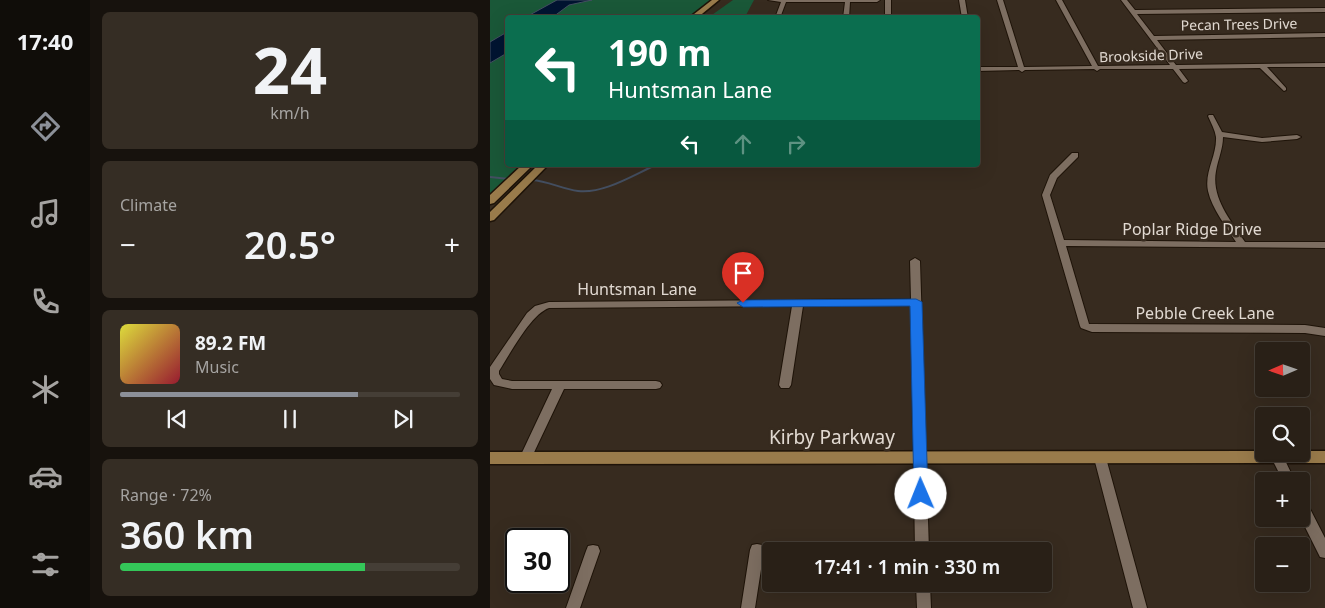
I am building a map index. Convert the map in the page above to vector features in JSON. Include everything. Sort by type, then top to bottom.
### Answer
[{"type":"main road","points":[[697,15],[719,2]]},
{"type":"main road","points":[[707,15],[719,2]]},
{"type":"main road","points":[[490,201],[526,167]]},
{"type":"main road","points":[[490,218],[541,167]]},
{"type":"main road","name":"Kirby Parkway","points":[[490,458],[920,456],[1255,457]]},
{"type":"main road","name":"Kirby Parkway","points":[[1310,457],[1325,457]]},
{"type":"street","points":[[771,0],[877,0]]},
{"type":"street","points":[[888,0],[888,15]]},
{"type":"street","points":[[962,0],[964,15]]},
{"type":"street","points":[[1000,0],[1022,70]]},
{"type":"street","points":[[1059,0],[1097,69]]},
{"type":"street","points":[[1124,0],[1185,81]]},
{"type":"street","points":[[779,15],[784,1]]},
{"type":"street","points":[[846,15],[848,1]]},
{"type":"street","points":[[1133,12],[1325,10]]},
{"type":"street","name":"Pecan Trees Drive","points":[[1153,38],[1325,35]]},
{"type":"street","points":[[1261,65],[1284,89]]},
{"type":"street","name":"Brookside Drive","points":[[980,69],[1325,65]]},
{"type":"street","points":[[1211,116],[1220,134],[1220,145],[1212,176],[1212,190],[1218,205],[1242,244]]},
{"type":"street","points":[[1220,134],[1262,140],[1297,137]]},
{"type":"street","points":[[1060,243],[1048,206],[1047,190],[1053,177],[1076,155]]},
{"type":"street","name":"Poplar Ridge Drive","points":[[1060,243],[1325,246]]},
{"type":"street","name":"Pebble Creek Lane","points":[[1060,243],[1084,326],[1092,328],[1305,329],[1325,332]]},
{"type":"street","points":[[915,261],[922,542]]},
{"type":"street","name":"Huntsman Lane","points":[[560,385],[504,384],[498,382],[493,375],[497,363],[527,319],[539,308],[558,304],[916,302]]},
{"type":"street","points":[[784,384],[798,303]]},
{"type":"street","points":[[524,459],[560,385],[656,385]]},
{"type":"street","points":[[1100,458],[1140,608]]},
{"type":"street","points":[[1310,523],[1325,552]]},
{"type":"street","points":[[748,608],[757,550]]},
{"type":"street","points":[[573,608],[593,551]]},
{"type":"street","points":[[923,592],[924,608]]},
{"type":"green space","points":[[490,0],[714,0],[691,15],[505,15],[505,167],[519,167],[490,196]]},
{"type":"green space","points":[[733,0],[754,0],[746,15],[712,15]]},
{"type":"water","points":[[557,0],[592,0],[569,5],[556,15],[530,15]]},
{"type":"water","points":[[505,33],[505,54],[490,63],[490,42]]},
{"type":"waterway","points":[[532,180],[578,191],[598,190],[652,167]]},
{"type":"waterway","points":[[490,177],[509,179]]},
{"type":"route","points":[[743,303],[916,302],[921,494]]}]
